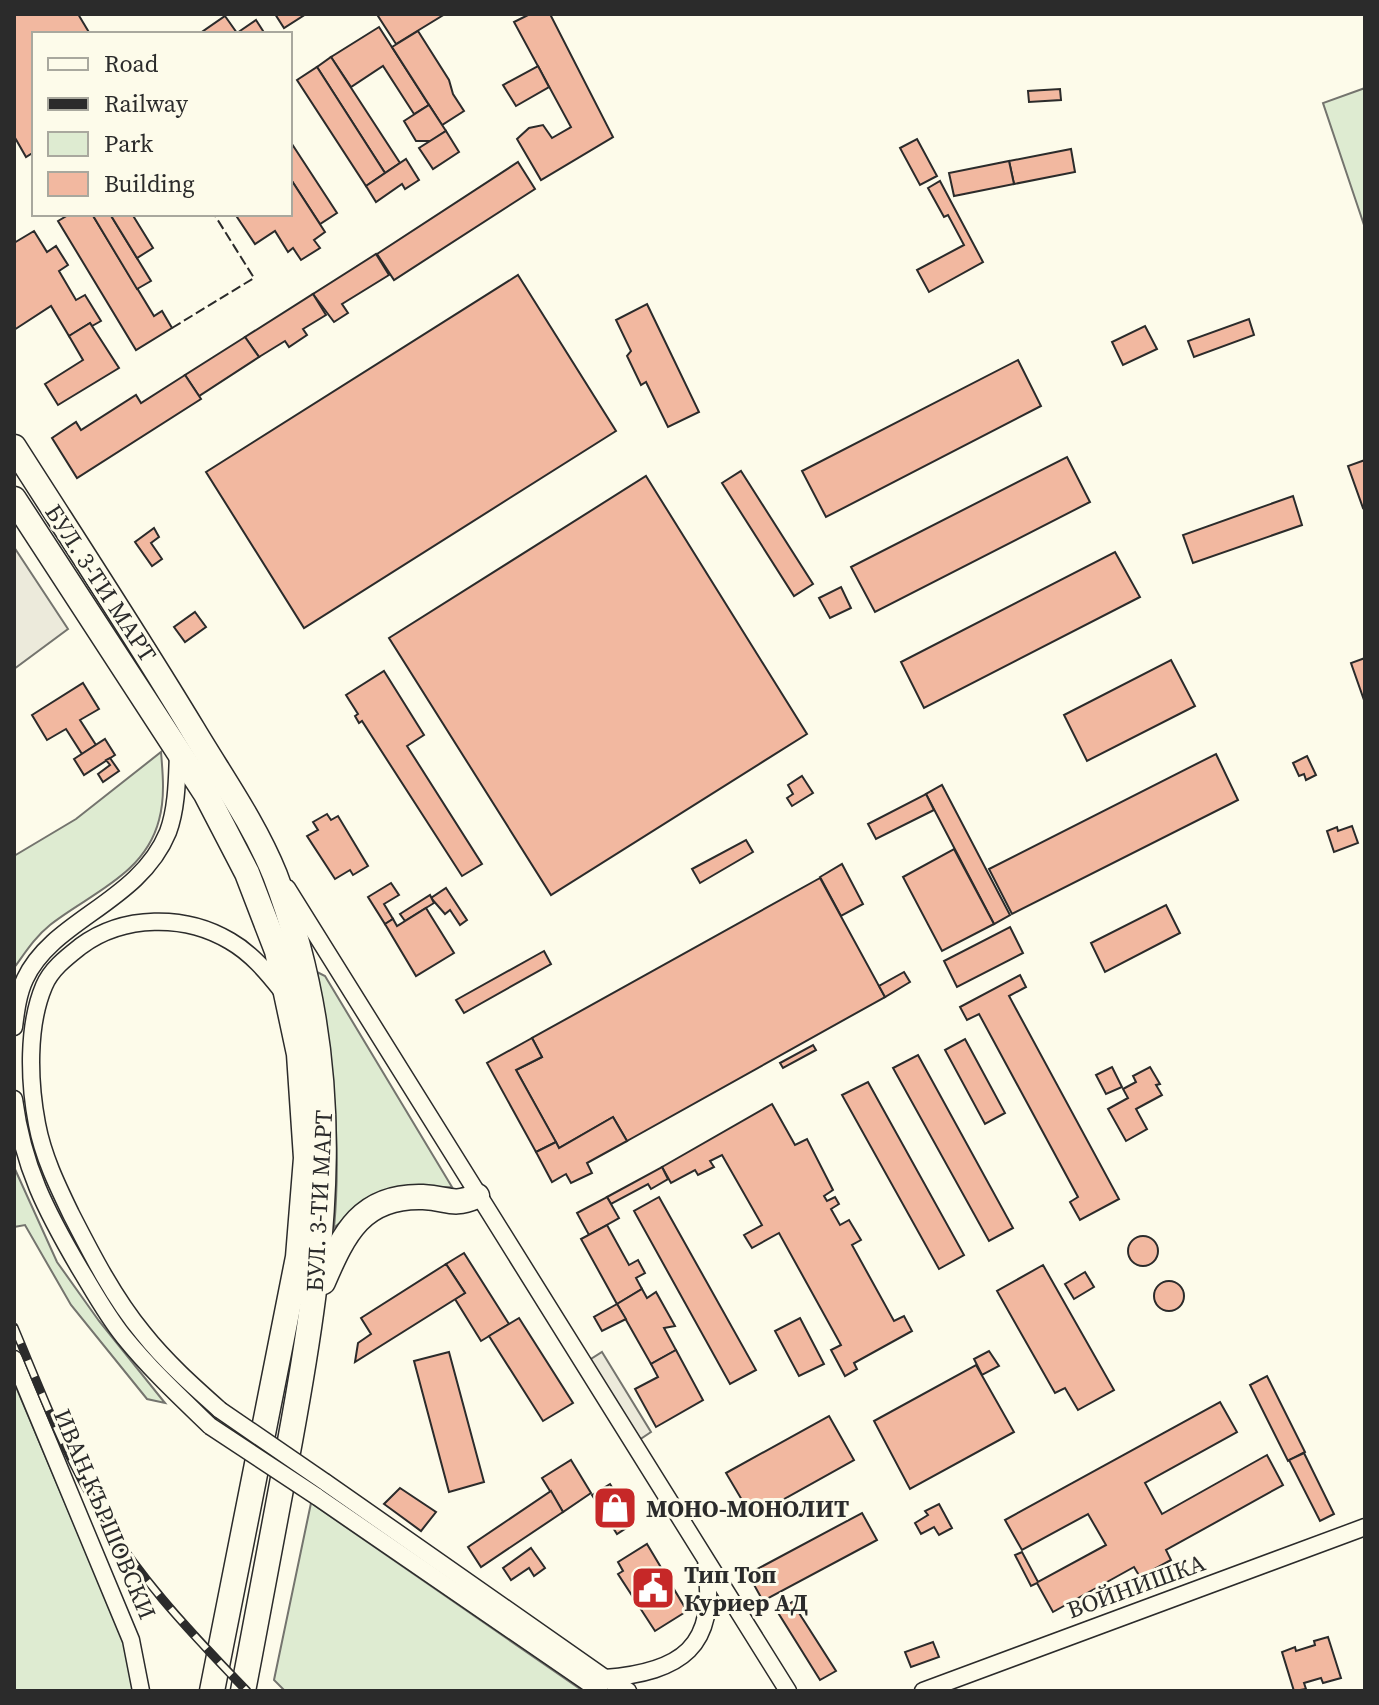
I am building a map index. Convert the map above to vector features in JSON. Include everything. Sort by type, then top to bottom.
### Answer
[{"type":"main road","name":"БУЛ. 3-ТИ МАРТ","points":[[14,447],[151,662],[261,845],[278,884],[299,953],[323,1082],[326,1151],[324,1201],[314,1302],[243,1691]]},
{"type":"main road","name":"БУЛ. 3-ТИ МАРТ","points":[[14,499],[206,794],[247,873],[277,951],[299,1054],[306,1158],[298,1257],[212,1691]]},
{"type":"main road","points":[[314,1302],[341,1239],[366,1212],[399,1198],[424,1197],[460,1203],[477,1196]]},
{"type":"street","points":[[14,1027],[25,978],[37,961],[54,941],[129,884],[157,852],[168,831],[178,752]]},
{"type":"street","points":[[261,845],[788,1691]]},
{"type":"street","points":[[288,998],[265,970],[229,940],[197,926],[171,921],[111,929],[67,956],[44,985],[35,1021],[32,1085],[37,1125],[49,1169],[82,1236],[133,1319],[156,1349],[220,1410],[321,1489],[603,1684],[628,1691]]},
{"type":"street","points":[[14,1099],[19,1136],[31,1176],[48,1214],[102,1307],[145,1361],[210,1426],[321,1489]]},
{"type":"street","name":"ИВАН КЪРШОВСКИ","points":[[14,1359],[131,1640],[141,1691]]},
{"type":"street","name":"ВОЙНИШКА","points":[[923,1691],[1365,1527]]},
{"type":"street","points":[[603,1684],[665,1667],[690,1650],[709,1609],[706,1560]]},
{"type":"green space","points":[[1365,88],[1365,228],[1323,103]]},
{"type":"green space","points":[[161,752],[161,812],[152,839],[142,855],[114,882],[45,930],[14,968],[14,856],[76,819]]},
{"type":"green space","points":[[317,972],[325,976],[452,1187],[405,1188],[369,1197],[334,1228],[337,1163],[334,1099]]},
{"type":"green space","points":[[14,1167],[57,1262],[99,1321],[165,1403],[147,1399],[71,1305],[25,1225],[14,1227]]},
{"type":"green space","points":[[14,1382],[124,1642],[134,1691],[14,1691]]},
{"type":"green space","points":[[311,1503],[583,1691],[285,1691],[274,1680]]},
{"type":"shaded area","points":[[14,547],[68,629],[14,669]]},
{"type":"shaded area","points":[[602,1352],[651,1432],[633,1444],[583,1364]]},
{"type":"building","points":[[14,14],[78,14],[89,32],[32,32],[32,153],[26,157],[14,136]]},
{"type":"building","points":[[275,14],[306,14],[284,28]]},
{"type":"building","points":[[445,14],[396,44],[378,16]]},
{"type":"building","points":[[530,14],[550,14],[613,137],[541,180],[517,139],[529,128],[543,125],[552,138],[571,127],[514,22]]},
{"type":"building","points":[[225,16],[236,32],[202,32]]},
{"type":"building","points":[[256,20],[264,32],[238,32]]},
{"type":"building","points":[[379,27],[429,105],[414,114],[383,66],[351,87],[331,57]]},
{"type":"building","points":[[418,31],[449,80],[453,94],[464,111],[442,125],[392,47]]},
{"type":"building","points":[[331,57],[400,163],[385,173],[317,67]]},
{"type":"building","points":[[538,66],[549,87],[516,106],[503,85]]},
{"type":"building","points":[[317,67],[385,173],[366,186],[297,80]]},
{"type":"building","points":[[1060,89],[1061,100],[1029,102],[1028,91]]},
{"type":"building","points":[[429,105],[446,131],[431,141],[416,141],[404,121]]},
{"type":"building","points":[[446,131],[459,152],[433,169],[419,148]]},
{"type":"building","points":[[917,139],[937,176],[920,185],[900,148]]},
{"type":"building","points":[[292,144],[337,213],[320,224],[292,181]]},
{"type":"building","points":[[1071,149],[1075,172],[1014,184],[1009,161]]},
{"type":"building","points":[[406,159],[419,180],[405,189],[402,184],[376,202],[366,186]]},
{"type":"building","points":[[1009,161],[1014,184],[954,196],[949,173]]},
{"type":"building","points":[[518,162],[535,189],[394,280],[377,254]]},
{"type":"building","points":[[292,181],[325,232],[314,240],[320,248],[301,260],[293,248],[288,252],[275,231],[255,244],[236,216],[292,216]]},
{"type":"building","points":[[940,181],[983,262],[929,292],[917,270],[964,245],[948,215],[944,217],[928,188]]},
{"type":"building","points":[[67,216],[93,216],[154,316],[162,311],[172,328],[136,350],[58,221]]},
{"type":"building","points":[[93,216],[111,216],[151,281],[137,289]]},
{"type":"building","points":[[111,216],[133,216],[153,248],[137,258]]},
{"type":"building","points":[[34,231],[47,252],[56,246],[68,265],[59,271],[76,300],[85,295],[101,321],[92,326],[90,323],[69,336],[51,306],[14,330],[14,243]]},
{"type":"building","points":[[376,254],[389,275],[342,304],[348,313],[334,322],[313,294]]},
{"type":"building","points":[[518,275],[616,431],[304,628],[206,472]]},
{"type":"building","points":[[313,294],[326,315],[303,329],[307,335],[289,347],[285,341],[259,357],[245,337]]},
{"type":"building","points":[[647,304],[699,412],[668,427],[646,382],[641,385],[627,356],[631,351],[616,320]]},
{"type":"building","points":[[1249,319],[1254,335],[1194,357],[1188,341]]},
{"type":"building","points":[[90,323],[119,368],[58,405],[45,384],[83,360],[69,336]]},
{"type":"building","points":[[1145,326],[1157,349],[1123,365],[1112,342]]},
{"type":"building","points":[[245,337],[259,357],[199,396],[185,375]]},
{"type":"building","points":[[1018,360],[1041,406],[826,517],[802,471]]},
{"type":"building","points":[[185,375],[201,399],[77,478],[52,438],[76,422],[81,430],[136,395],[141,403]]},
{"type":"building","points":[[1067,457],[1090,502],[875,612],[851,567]]},
{"type":"building","points":[[1365,460],[1365,507],[1363,508],[1348,466]]},
{"type":"building","points":[[741,471],[813,584],[794,596],[722,483]]},
{"type":"building","points":[[646,476],[807,734],[551,895],[389,638]]},
{"type":"building","points":[[1293,496],[1302,525],[1193,563],[1183,535]]},
{"type":"building","points":[[154,528],[159,537],[151,543],[162,559],[152,566],[135,542]]},
{"type":"building","points":[[1115,552],[1140,597],[924,708],[901,662]]},
{"type":"building","points":[[841,587],[851,608],[830,618],[819,598]]},
{"type":"building","points":[[195,612],[206,627],[185,642],[174,627]]},
{"type":"building","points":[[1365,658],[1365,703],[1351,663]]},
{"type":"building","points":[[1171,660],[1195,706],[1087,761],[1064,715]]},
{"type":"building","points":[[384,671],[424,735],[407,746],[482,864],[462,876],[362,721],[359,723],[355,716],[358,714],[346,695]]},
{"type":"building","points":[[83,683],[99,709],[80,720],[96,745],[82,754],[66,729],[47,740],[32,715]]},
{"type":"building","points":[[105,739],[115,755],[84,775],[74,759]]},
{"type":"building","points":[[1216,754],[1238,800],[1012,914],[989,869]]},
{"type":"building","points":[[1307,756],[1316,775],[1306,780],[1304,774],[1299,776],[1293,763]]},
{"type":"building","points":[[110,758],[119,771],[103,782],[98,774],[110,765],[106,760]]},
{"type":"building","points":[[802,776],[813,793],[792,806],[787,798],[793,794],[788,785]]},
{"type":"building","points":[[942,785],[1010,915],[994,924],[926,794]]},
{"type":"building","points":[[926,794],[934,810],[876,839],[868,824]]},
{"type":"building","points":[[327,814],[331,820],[338,816],[368,866],[353,875],[350,870],[335,879],[307,836],[318,830],[313,822]]},
{"type":"building","points":[[1352,826],[1358,843],[1334,852],[1327,831]]},
{"type":"building","points":[[746,840],[753,852],[700,883],[692,869]]},
{"type":"building","points":[[954,849],[994,924],[942,951],[903,877]]},
{"type":"building","points":[[842,864],[863,904],[841,916],[820,877]]},
{"type":"building","points":[[820,878],[885,997],[627,1141],[613,1117],[559,1148],[516,1070],[542,1057],[532,1038]]},
{"type":"building","points":[[391,883],[399,895],[384,904],[393,919],[385,924],[368,897]]},
{"type":"building","points":[[446,888],[467,920],[460,925],[450,910],[445,914],[431,898]]},
{"type":"building","points":[[430,895],[434,903],[405,921],[400,914]]},
{"type":"building","points":[[1166,905],[1180,933],[1105,972],[1091,943]]},
{"type":"building","points":[[426,908],[454,953],[416,976],[385,924],[393,919],[397,926]]},
{"type":"building","points":[[1010,927],[1023,953],[957,987],[944,961]]},
{"type":"building","points":[[544,951],[551,964],[464,1013],[456,1000]]},
{"type":"building","points":[[904,972],[910,982],[885,997],[879,986]]},
{"type":"building","points":[[1020,975],[1026,987],[1009,996],[1119,1199],[1080,1220],[1070,1202],[1078,1197],[979,1014],[967,1020],[960,1007]]},
{"type":"building","points":[[532,1038],[542,1057],[516,1070],[556,1142],[536,1152],[487,1063]]},
{"type":"building","points":[[965,1039],[1005,1113],[985,1124],[945,1050]]},
{"type":"building","points":[[813,1045],[816,1050],[783,1068],[780,1063]]},
{"type":"building","points":[[918,1055],[1013,1228],[989,1241],[893,1068]]},
{"type":"building","points":[[1112,1067],[1122,1087],[1106,1094],[1096,1075]]},
{"type":"building","points":[[1150,1067],[1160,1084],[1156,1085],[1162,1095],[1136,1109],[1147,1129],[1126,1141],[1108,1109],[1128,1098],[1123,1089],[1136,1082],[1133,1076]]},
{"type":"building","points":[[868,1082],[964,1255],[939,1269],[842,1095]]},
{"type":"building","points":[[772,1104],[795,1145],[807,1139],[833,1190],[824,1196],[827,1201],[835,1197],[839,1204],[831,1209],[840,1225],[849,1220],[861,1240],[852,1245],[894,1321],[904,1316],[912,1331],[854,1363],[857,1369],[845,1376],[831,1350],[841,1345],[779,1233],[752,1248],[744,1235],[762,1225],[722,1155],[710,1161],[714,1167],[698,1175],[695,1170],[671,1183],[662,1167]]},
{"type":"building","points":[[613,1117],[627,1141],[587,1163],[592,1173],[571,1183],[566,1174],[552,1182],[536,1152],[556,1142],[559,1148]]},
{"type":"building","points":[[662,1167],[668,1179],[651,1189],[648,1184],[611,1204],[607,1197]]},
{"type":"building","points":[[607,1197],[619,1218],[589,1235],[577,1213]]},
{"type":"building","points":[[659,1197],[756,1370],[730,1384],[634,1211]]},
{"type":"building","points":[[607,1225],[629,1265],[638,1260],[645,1273],[636,1278],[642,1289],[617,1304],[581,1239]]},
{"type":"building","points":[[1143,1236],[1149,1237],[1157,1245],[1157,1257],[1149,1265],[1143,1266],[1137,1265],[1129,1257],[1128,1251],[1129,1245],[1137,1237]]},
{"type":"building","points":[[464,1253],[509,1324],[481,1341],[455,1299],[465,1293],[446,1264]]},
{"type":"building","points":[[446,1264],[465,1293],[355,1362],[358,1343],[371,1334],[361,1318]]},
{"type":"building","points":[[1043,1265],[1114,1390],[1078,1410],[1065,1388],[1055,1393],[997,1291]]},
{"type":"building","points":[[1085,1272],[1094,1287],[1074,1299],[1065,1284]]},
{"type":"building","points":[[1169,1281],[1175,1282],[1183,1290],[1183,1302],[1175,1310],[1169,1311],[1163,1310],[1155,1302],[1154,1296],[1155,1290],[1163,1282]]},
{"type":"building","points":[[642,1289],[647,1298],[656,1292],[675,1326],[664,1328],[676,1350],[651,1364],[617,1304]]},
{"type":"building","points":[[617,1304],[626,1319],[602,1331],[594,1317]]},
{"type":"building","points":[[519,1318],[573,1403],[543,1421],[489,1336]]},
{"type":"building","points":[[800,1318],[824,1364],[799,1376],[775,1331]]},
{"type":"building","points":[[676,1350],[703,1400],[656,1427],[635,1389],[658,1377],[651,1364]]},
{"type":"building","points":[[989,1351],[999,1366],[982,1375],[974,1359]]},
{"type":"building","points":[[449,1352],[484,1482],[449,1492],[414,1361]]},
{"type":"building","points":[[976,1365],[1014,1432],[910,1489],[874,1421]]},
{"type":"building","points":[[1267,1376],[1305,1452],[1288,1461],[1250,1385]]},
{"type":"building","points":[[1220,1402],[1237,1432],[1145,1483],[1162,1514],[1267,1455],[1283,1485],[1166,1550],[1171,1560],[1140,1577],[1134,1567],[1053,1612],[1037,1583],[1031,1586],[1015,1555],[1022,1552],[1038,1582],[1106,1545],[1088,1514],[1022,1550],[1005,1520]]},
{"type":"building","points":[[829,1416],[854,1460],[752,1517],[726,1473]]},
{"type":"building","points":[[1304,1453],[1334,1514],[1320,1521],[1289,1460]]},
{"type":"building","points":[[571,1460],[591,1493],[563,1512],[542,1478]]},
{"type":"building","points":[[610,1484],[634,1523],[617,1534],[592,1495]]},
{"type":"building","points":[[400,1488],[436,1512],[421,1531],[384,1504]]},
{"type":"building","points":[[551,1491],[563,1512],[481,1567],[468,1547]]},
{"type":"building","points":[[939,1504],[952,1528],[939,1535],[934,1527],[921,1534],[915,1523],[928,1515],[925,1511]]},
{"type":"building","points":[[862,1513],[877,1540],[763,1601],[748,1574]]},
{"type":"building","points":[[647,1544],[687,1611],[655,1631],[618,1574],[623,1571],[618,1562]]},
{"type":"building","points":[[531,1548],[545,1568],[534,1576],[529,1568],[511,1580],[503,1568]]},
{"type":"building","points":[[792,1602],[836,1671],[820,1680],[777,1611]]},
{"type":"building","points":[[1328,1637],[1341,1678],[1323,1683],[1321,1678],[1304,1683],[1306,1689],[1294,1691],[1282,1652],[1315,1645],[1314,1641]]},
{"type":"building","points":[[933,1642],[939,1657],[911,1667],[905,1652]]},
{"type":"railway","points":[[14,1327],[69,1454],[106,1522],[162,1598],[247,1691]]},
{"type":"fence","points":[[172,328],[254,278],[215,216]]},
{"type":"place","name":"МОНО-МОНОЛИТ","points":[[615,1508]]},
{"type":"place","name":"Тип Топ Куриер АД","points":[[653,1588]]}]
